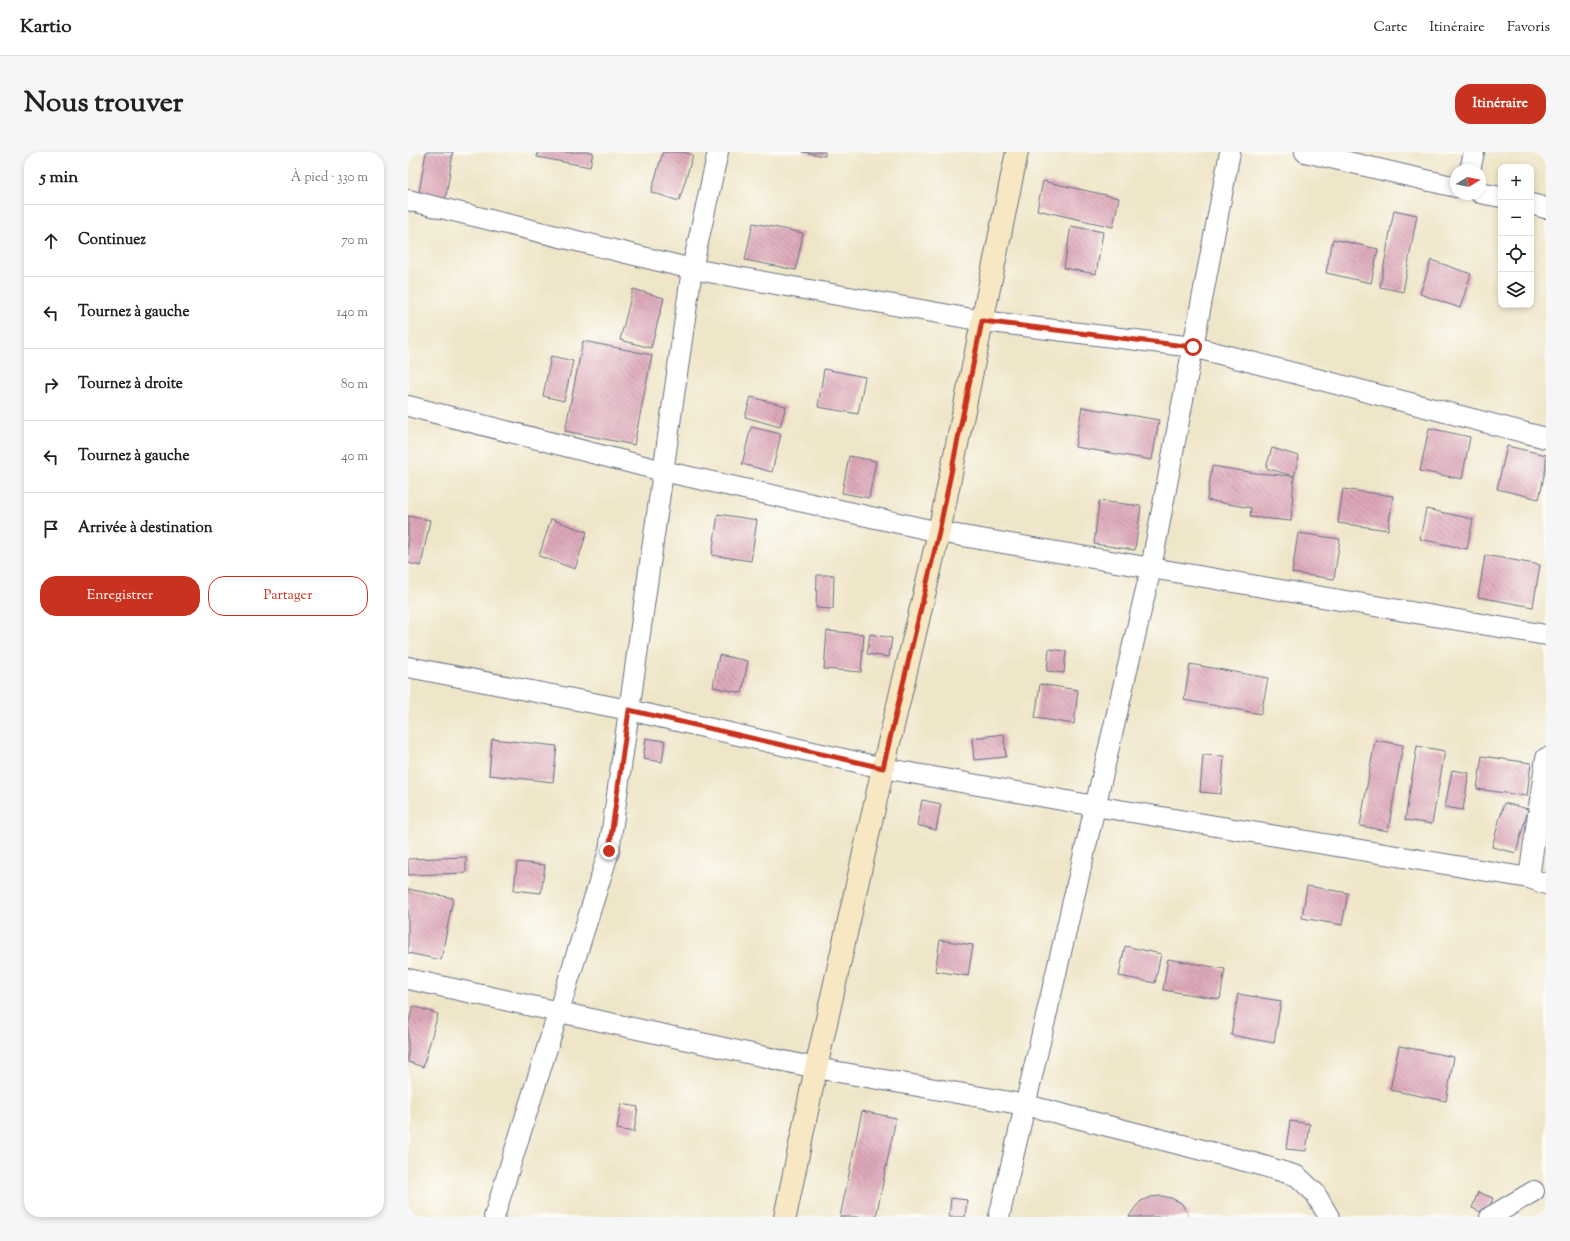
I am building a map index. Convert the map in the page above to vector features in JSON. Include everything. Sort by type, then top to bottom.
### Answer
[{"type":"street","points":[[494,1217],[609,851],[692,269],[718,152]]},
{"type":"street","points":[[785,1217],[816,1068],[883,768],[939,532],[1017,152]]},
{"type":"street","points":[[999,1217],[1151,568],[1230,152]]},
{"type":"street","points":[[1304,152],[1450,186]]},
{"type":"street","points":[[1471,164],[1474,152]]},
{"type":"street","points":[[1486,193],[1498,196]]},
{"type":"street","points":[[408,200],[692,269],[982,321],[1193,347],[1546,438]]},
{"type":"street","points":[[1534,205],[1546,208]]},
{"type":"street","points":[[408,406],[663,471],[939,532],[1546,635]]},
{"type":"street","points":[[408,667],[629,710],[883,768],[1095,806],[1538,881],[1546,758]]},
{"type":"street","points":[[408,979],[816,1068],[1026,1105],[1257,1164],[1297,1176],[1315,1193],[1329,1217]]},
{"type":"street","points":[[1490,1217],[1534,1190]]},
{"type":"building","points":[[426,152],[453,152],[445,203],[418,198]]},
{"type":"building","points":[[538,152],[593,152],[590,167],[537,157]]},
{"type":"building","points":[[663,152],[683,152],[693,155],[679,201],[651,192]]},
{"type":"building","points":[[802,152],[825,152],[825,156]]},
{"type":"building","points":[[1043,181],[1119,198],[1113,227],[1037,210]]},
{"type":"building","points":[[1394,210],[1417,215],[1403,292],[1380,287]]},
{"type":"building","points":[[753,223],[803,233],[796,270],[745,260]]},
{"type":"building","points":[[1071,226],[1103,232],[1096,274],[1064,268]]},
{"type":"building","points":[[1333,239],[1378,249],[1371,283],[1326,273]]},
{"type":"building","points":[[1431,260],[1471,274],[1460,308],[1420,294]]},
{"type":"building","points":[[633,289],[664,298],[651,348],[620,340]]},
{"type":"building","points":[[583,341],[652,355],[634,445],[565,431]]},
{"type":"building","points":[[551,356],[573,361],[564,401],[543,396]]},
{"type":"building","points":[[824,369],[865,377],[858,414],[818,407]]},
{"type":"building","points":[[751,397],[786,406],[780,427],[745,417]]},
{"type":"building","points":[[1082,407],[1159,420],[1152,460],[1075,447]]},
{"type":"building","points":[[751,427],[781,434],[772,472],[742,464]]},
{"type":"building","points":[[1429,428],[1470,437],[1462,479],[1420,471]]},
{"type":"building","points":[[1507,446],[1546,455],[1546,467],[1539,499],[1497,489]]},
{"type":"building","points":[[1272,448],[1299,456],[1294,476],[1266,468]]},
{"type":"building","points":[[849,456],[876,461],[869,498],[842,493]]},
{"type":"building","points":[[1212,466],[1256,473],[1294,476],[1291,521],[1250,517],[1251,508],[1207,500]]},
{"type":"building","points":[[1343,489],[1393,496],[1388,530],[1338,523]]},
{"type":"building","points":[[1099,501],[1141,506],[1135,550],[1094,544]]},
{"type":"building","points":[[1426,509],[1473,519],[1467,549],[1420,539]]},
{"type":"building","points":[[718,514],[757,520],[751,561],[712,555]]},
{"type":"building","points":[[408,516],[430,520],[421,566],[408,563]]},
{"type":"building","points":[[551,519],[587,532],[575,569],[539,556]]},
{"type":"building","points":[[1298,533],[1340,539],[1334,579],[1292,573]]},
{"type":"building","points":[[1485,555],[1540,565],[1533,607],[1478,597]]},
{"type":"building","points":[[817,575],[834,575],[833,609],[816,608]]},
{"type":"building","points":[[827,631],[864,634],[861,672],[824,669]]},
{"type":"building","points":[[870,634],[892,638],[889,657],[867,654]]},
{"type":"building","points":[[1049,649],[1066,651],[1064,673],[1047,671]]},
{"type":"building","points":[[719,655],[748,661],[742,693],[713,687]]},
{"type":"building","points":[[1190,664],[1268,678],[1261,714],[1184,700]]},
{"type":"building","points":[[1040,684],[1078,690],[1074,724],[1035,718]]},
{"type":"building","points":[[1004,734],[1006,757],[974,760],[972,738]]},
{"type":"building","points":[[646,738],[665,741],[662,762],[643,759]]},
{"type":"building","points":[[492,739],[557,746],[553,782],[489,775]]},
{"type":"building","points":[[1375,740],[1403,745],[1388,831],[1360,826]]},
{"type":"building","points":[[1417,746],[1445,751],[1432,824],[1405,820]]},
{"type":"building","points":[[1203,755],[1224,756],[1221,794],[1200,792]]},
{"type":"building","points":[[1482,756],[1531,763],[1527,796],[1477,789]]},
{"type":"building","points":[[1452,770],[1469,773],[1463,810],[1445,807]]},
{"type":"building","points":[[922,800],[941,804],[936,830],[917,825]]},
{"type":"building","points":[[1504,803],[1528,809],[1516,853],[1492,847]]},
{"type":"building","points":[[466,857],[466,873],[408,875],[408,859]]},
{"type":"building","points":[[517,862],[545,865],[541,893],[514,890]]},
{"type":"building","points":[[1307,886],[1348,893],[1342,925],[1302,918]]},
{"type":"building","points":[[408,889],[453,898],[441,960],[408,953]]},
{"type":"building","points":[[940,940],[973,945],[968,976],[935,971]]},
{"type":"building","points":[[1125,946],[1161,954],[1155,983],[1119,976]]},
{"type":"building","points":[[1168,959],[1225,969],[1220,999],[1163,990]]},
{"type":"building","points":[[1238,994],[1281,1001],[1274,1043],[1231,1035]]},
{"type":"building","points":[[413,1006],[438,1014],[423,1067],[408,1062],[408,1025]]},
{"type":"building","points":[[1399,1046],[1454,1057],[1446,1101],[1390,1090]]},
{"type":"building","points":[[621,1104],[638,1107],[634,1132],[617,1129]]},
{"type":"building","points":[[862,1111],[896,1118],[876,1217],[840,1217]]},
{"type":"building","points":[[1290,1121],[1310,1124],[1306,1151],[1286,1149]]},
{"type":"building","points":[[1478,1192],[1493,1198],[1486,1214],[1472,1208]]},
{"type":"building","points":[[1161,1196],[1171,1198],[1181,1203],[1189,1217],[1129,1217],[1141,1201],[1151,1197]]},
{"type":"building","points":[[951,1198],[967,1200],[965,1217],[949,1217]]},
{"type":"route","points":[[609,851],[629,710],[883,768],[939,532],[982,321],[1193,347]]}]
